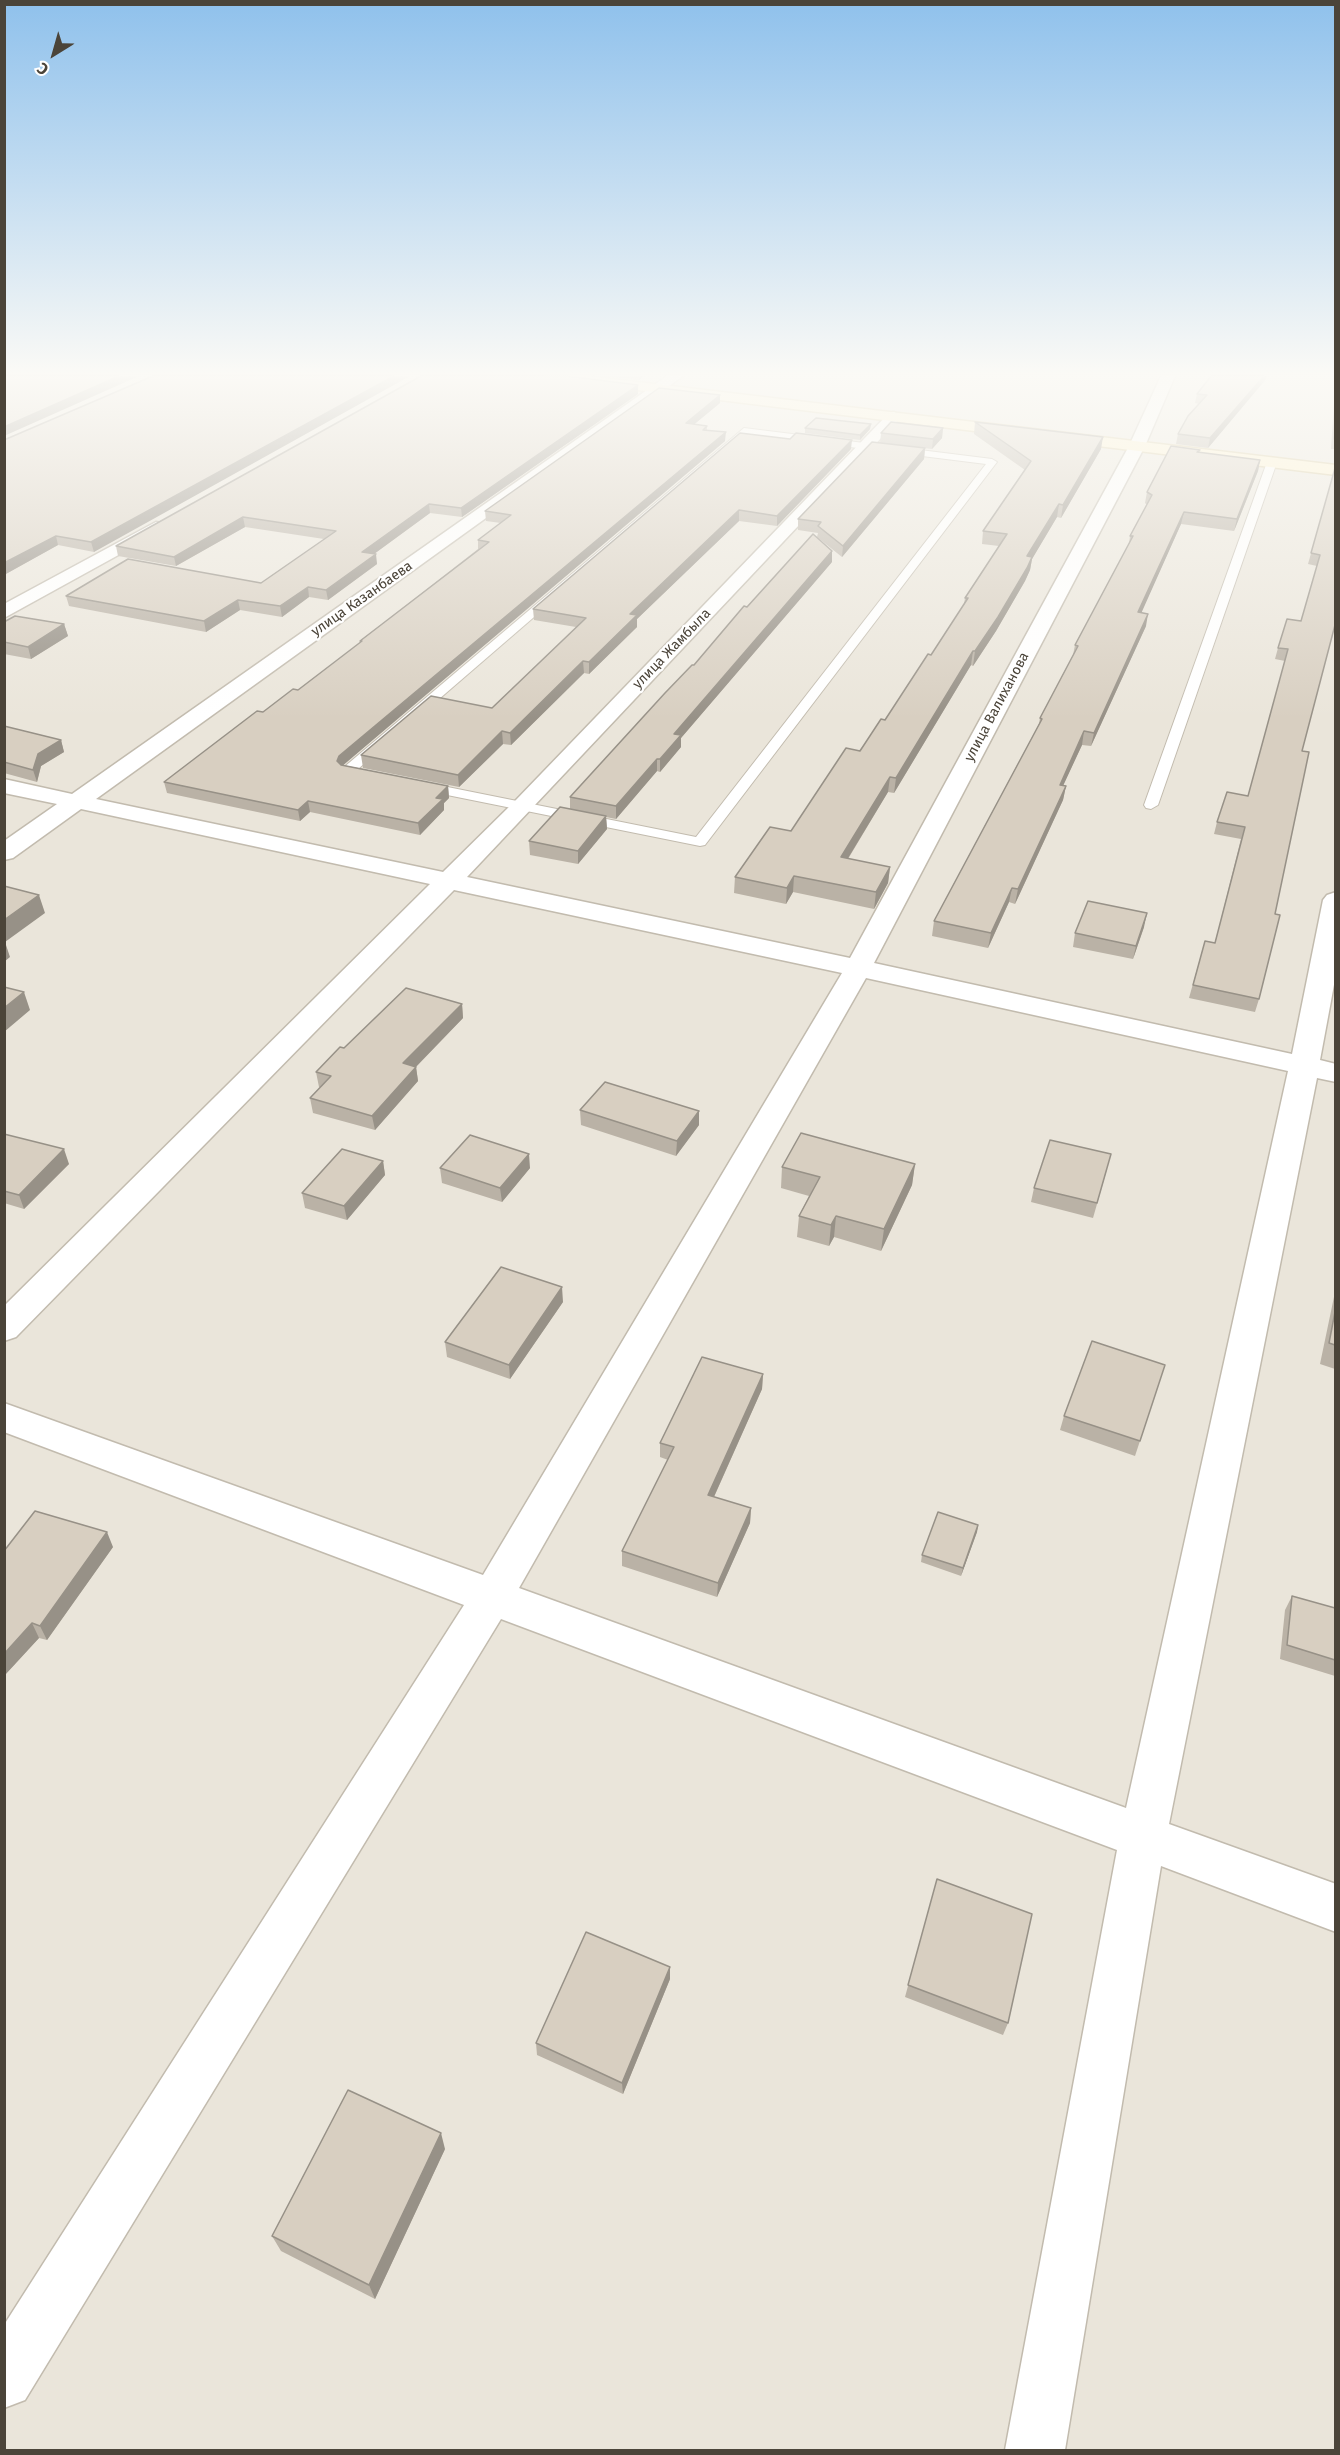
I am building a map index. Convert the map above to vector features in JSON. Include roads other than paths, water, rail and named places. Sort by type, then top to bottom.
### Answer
[{"type":"street","name":"улица Казанбаева","points":[[4,853],[514,491]]},
{"type":"street","name":"улица Жамбыла","points":[[4,1328],[523,806],[823,491]]},
{"type":"street","name":"улица Валиханова","points":[[4,2379],[492,1597],[858,968],[1113,491]]},
{"type":"street","points":[[4,612],[168,520]]},
{"type":"street","points":[[4,786],[858,968],[1320,1070]]},
{"type":"street","points":[[1035,2451],[1143,1837],[1320,1070],[1335,900]]},
{"type":"street","points":[[4,1417],[1335,1908]]},
{"type":"lane","points":[[675,491],[348,771],[700,842],[970,491]]},
{"type":"lane","points":[[1151,804],[1262,491]]}]
